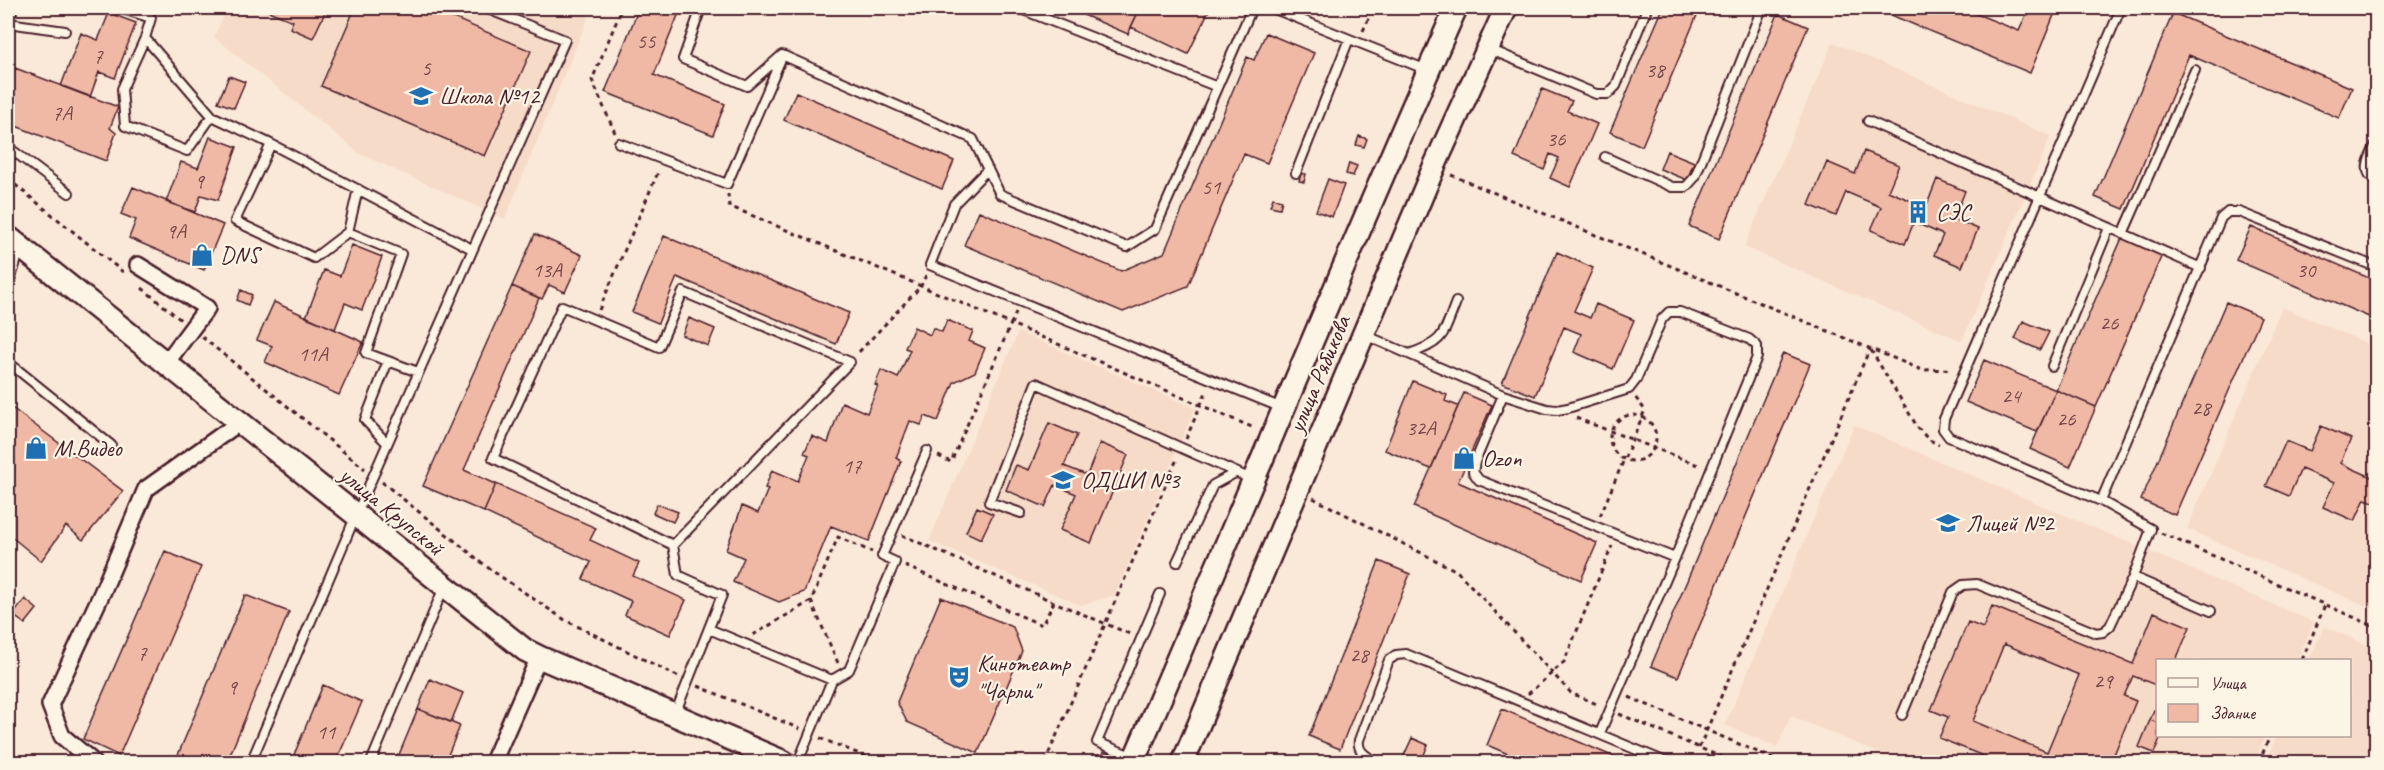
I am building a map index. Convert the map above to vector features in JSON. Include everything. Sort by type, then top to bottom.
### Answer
[{"type":"street","name":"улица Рябикова","points":[[1138,761],[1245,477],[1285,410],[1393,150],[1456,8]]},
{"type":"street","name":"улица Рябикова","points":[[1183,762],[1434,167],[1506,8]]},
{"type":"street","name":"улица Крупской","points":[[14,242],[525,650],[778,761]]},
{"type":"street","points":[[133,271],[207,308],[166,363]]},
{"type":"street","points":[[93,762],[62,736],[50,705],[102,594],[146,489],[240,423]]},
{"type":"street","points":[[492,762],[538,657]]},
{"type":"lane","points":[[13,8],[8,22],[65,31]]},
{"type":"lane","points":[[120,8],[151,18],[145,38],[122,89],[125,126],[187,151],[212,116]]},
{"type":"lane","points":[[251,762],[373,475],[565,40],[485,8]]},
{"type":"lane","points":[[701,8],[684,59],[747,86],[782,55]]},
{"type":"lane","points":[[1018,8],[1215,87]]},
{"type":"lane","points":[[782,55],[973,139],[1000,194],[1127,247],[1155,228],[1215,87],[1252,8]]},
{"type":"lane","points":[[1272,8],[1429,70]]},
{"type":"lane","points":[[1488,48],[1596,94],[1608,94],[1616,86],[1647,8]]},
{"type":"lane","points":[[1605,157],[1672,187],[1686,187],[1695,177],[1762,8]]},
{"type":"lane","points":[[1902,716],[1953,592],[1963,585],[1977,584],[2096,633],[2103,632],[2110,626],[2133,577],[2151,529],[2101,501],[1949,437],[1943,429],[1944,419],[2121,8]]},
{"type":"lane","points":[[145,38],[212,116],[271,144],[472,249]]},
{"type":"lane","points":[[1296,173],[1354,40]]},
{"type":"lane","points":[[619,143],[727,184],[782,55]]},
{"type":"lane","points":[[2123,234],[2195,70]]},
{"type":"lane","points":[[1868,122],[2200,268]]},
{"type":"lane","points":[[271,144],[235,220],[314,258],[348,232],[358,189]]},
{"type":"lane","points":[[2376,144],[2368,161],[2367,170],[2371,178],[2376,180]]},
{"type":"lane","points":[[8,147],[69,193]]},
{"type":"lane","points":[[988,170],[954,204],[930,265],[1285,410]]},
{"type":"lane","points":[[2101,501],[2221,218],[2228,212],[2238,212],[2376,267]]},
{"type":"lane","points":[[2052,366],[2109,228]]},
{"type":"lane","points":[[348,232],[401,254],[366,352],[418,372]]},
{"type":"lane","points":[[8,287],[14,242]]},
{"type":"lane","points":[[684,292],[850,362],[673,545],[493,458],[562,306],[659,347],[684,292]]},
{"type":"lane","points":[[1409,354],[1430,347],[1442,337],[1456,302]]},
{"type":"lane","points":[[1364,335],[1503,395],[1557,410],[1629,389],[1662,319],[1669,312],[1680,312],[1740,335],[1757,346],[1757,357],[1600,733]]},
{"type":"lane","points":[[387,443],[365,420],[388,361]]},
{"type":"lane","points":[[8,362],[111,445]]},
{"type":"lane","points":[[1021,513],[990,502],[1036,383],[1245,477]]},
{"type":"lane","points":[[1503,395],[1474,462],[1473,472],[1479,480],[1675,558]]},
{"type":"lane","points":[[798,762],[832,680],[849,670],[895,562],[882,556],[927,451]]},
{"type":"lane","points":[[1178,562],[1213,486],[1245,477]]},
{"type":"lane","points":[[673,545],[678,575],[722,595],[675,715]]},
{"type":"lane","points":[[2133,577],[2211,611]]},
{"type":"lane","points":[[371,762],[445,585]]},
{"type":"lane","points":[[1138,761],[1097,742],[1160,594]]},
{"type":"lane","points":[[709,629],[832,680]]},
{"type":"lane","points":[[1376,762],[1360,752],[1359,740],[1389,660],[1396,655],[1406,654],[1666,762]]},
{"type":"path","points":[[619,143],[592,80],[622,8]]},
{"type":"path","points":[[1354,40],[1373,8]]},
{"type":"path","points":[[594,320],[663,160]]},
{"type":"path","points":[[1434,167],[1922,370],[1966,368]]},
{"type":"path","points":[[8,179],[133,271]]},
{"type":"path","points":[[727,184],[729,206],[1255,429]]},
{"type":"path","points":[[850,362],[921,286],[930,265]]},
{"type":"path","points":[[137,284],[491,570],[565,620],[688,682],[879,762]]},
{"type":"path","points":[[927,451],[951,462],[1020,302]]},
{"type":"path","points":[[1870,348],[1918,428],[1928,439],[1940,446],[1945,432]]},
{"type":"path","points":[[1699,748],[1870,348]]},
{"type":"path","points":[[1045,762],[1212,380]]},
{"type":"path","points":[[1595,526],[1645,410],[1629,389]]},
{"type":"path","points":[[1557,410],[1711,470]]},
{"type":"path","points":[[1629,416],[1641,418],[1651,424],[1654,431],[1654,448],[1644,459],[1636,461],[1624,459],[1615,453],[1611,446],[1611,431],[1622,418],[1629,416]]},
{"type":"path","points":[[1297,490],[1457,571],[1571,693],[1733,762]]},
{"type":"path","points":[[2151,529],[2376,627]]},
{"type":"path","points":[[892,531],[1141,639]]},
{"type":"path","points":[[1520,701],[1564,662],[1616,534]]},
{"type":"path","points":[[740,642],[811,601],[838,537],[882,556]]},
{"type":"path","points":[[895,562],[1042,625],[1054,602]]},
{"type":"path","points":[[811,601],[843,674]]},
{"type":"path","points":[[2302,659],[2325,605]]},
{"type":"path","points":[[1617,692],[1781,762]]},
{"type":"path","points":[[2259,762],[2269,737]]},
{"type":"shaded area","name":"Школа №12","points":[[227,8],[592,8],[505,219],[360,154],[214,37]]},
{"type":"shaded area","points":[[1833,42],[2051,136],[1962,341],[1744,247]]},
{"type":"shaded area","points":[[2282,307],[2376,347],[2376,610],[2187,529]]},
{"type":"shaded area","points":[[1018,332],[1195,408],[1115,595],[1081,605],[929,541]]},
{"type":"shaded area","name":"Лицей №2","points":[[1854,425],[2314,622],[2297,659],[2156,659],[2156,737],[2265,737],[2254,762],[1900,762],[1791,716],[1777,747],[1725,725]]},
{"type":"shaded area","points":[[2324,626],[2376,649],[2376,762],[2265,762],[2277,737],[2351,737],[2351,659],[2309,659]]},
{"type":"building","points":[[261,8],[327,8],[313,38],[290,28],[293,21]]},
{"type":"building","points":[[355,8],[430,8],[531,51],[485,156],[321,86]]},
{"type":"building","points":[[639,8],[681,8],[654,75],[725,104],[713,135],[605,92]]},
{"type":"building","points":[[1067,8],[1140,8],[1128,34]]},
{"type":"building","points":[[1140,8],[1210,8],[1188,54],[1131,27]]},
{"type":"building","points":[[1663,8],[1700,8],[1642,146],[1610,132]]},
{"type":"building","points":[[1874,8],[1962,8],[2019,31],[2029,8],[2057,8],[2030,73]]},
{"type":"building","points":[[109,13],[136,23],[115,78],[99,72],[90,97],[61,86],[81,33],[98,40]]},
{"type":"building","points":[[2173,13],[2352,88],[2339,118],[2189,55],[2124,209],[2095,197]]},
{"type":"building","points":[[1778,14],[1808,27],[1719,239],[1689,226]]},
{"type":"building","points":[[1266,33],[1314,53],[1267,163],[1244,154],[1188,286],[1123,312],[964,245],[979,211],[1121,271],[1164,253],[1247,57],[1254,60]]},
{"type":"building","points":[[15,68],[118,107],[110,128],[116,133],[106,161],[8,123],[11,108],[8,107],[8,88]]},
{"type":"building","points":[[229,76],[245,82],[234,108],[218,102]]},
{"type":"building","points":[[1542,89],[1572,101],[1567,111],[1597,124],[1570,187],[1550,178],[1559,158],[1550,154],[1544,170],[1514,157]]},
{"type":"building","points":[[796,92],[954,161],[942,189],[784,120]]},
{"type":"building","points":[[1359,136],[1367,139],[1364,147],[1356,145]]},
{"type":"building","points":[[210,137],[237,147],[218,200],[201,195],[195,212],[166,202],[181,162],[198,168]]},
{"type":"building","points":[[1667,151],[1694,162],[1687,180],[1660,169]]},
{"type":"building","name":"СЭС","points":[[1864,151],[1899,165],[1888,191],[1926,207],[1937,179],[1965,191],[1954,219],[1978,229],[1962,267],[1934,255],[1943,235],[1914,222],[1905,244],[1871,230],[1881,207],[1846,192],[1836,216],[1809,205],[1827,162],[1855,174]]},
{"type":"building","points":[[1349,163],[1357,166],[1353,176],[1346,174]]},
{"type":"building","points":[[1301,173],[1306,174],[1304,182],[1299,181]]},
{"type":"building","points":[[1328,179],[1344,185],[1332,217],[1316,211]]},
{"type":"building","points":[[133,187],[223,225],[204,270],[129,238],[136,220],[121,214]]},
{"type":"building","points":[[1273,198],[1282,200],[1280,208],[1270,206]]},
{"type":"building","points":[[2251,227],[2376,281],[2376,320],[2236,260]]},
{"type":"building","points":[[535,234],[582,255],[565,292],[549,285],[542,299],[512,286]]},
{"type":"building","points":[[664,236],[849,313],[836,344],[677,277],[658,323],[632,312]]},
{"type":"building","points":[[2122,238],[2162,255],[2096,407],[2056,390]]},
{"type":"building","points":[[352,245],[382,257],[362,310],[345,303],[335,329],[306,317],[324,270],[340,276]]},
{"type":"building","points":[[1557,252],[1593,268],[1574,311],[1590,318],[1596,304],[1634,320],[1613,369],[1574,352],[1581,334],[1564,327],[1535,396],[1502,383]]},
{"type":"building","points":[[512,286],[539,298],[464,470],[496,484],[484,512],[423,486]]},
{"type":"building","points":[[241,290],[252,295],[248,305],[237,300]]},
{"type":"building","points":[[274,302],[363,342],[339,395],[265,362],[272,346],[257,340]]},
{"type":"building","points":[[2226,302],[2261,317],[2175,515],[2141,500]]},
{"type":"building","points":[[689,318],[715,329],[708,346],[682,335]]},
{"type":"building","points":[[947,320],[973,331],[969,341],[985,348],[975,372],[954,382],[938,421],[925,416],[921,425],[910,421],[896,458],[901,461],[869,541],[831,526],[804,592],[779,602],[733,582],[744,558],[726,550],[742,506],[758,513],[768,489],[765,488],[772,470],[798,481],[809,455],[804,453],[812,436],[828,443],[842,402],[867,413],[878,386],[875,385],[881,370],[898,378],[910,350],[905,348],[914,327],[930,335],[933,328],[942,332]]},
{"type":"building","points":[[2023,321],[2049,332],[2040,350],[2015,339]]},
{"type":"building","points":[[1783,353],[1810,364],[1678,677],[1651,666]]},
{"type":"building","points":[[1984,360],[2056,390],[2037,432],[1966,402]]},
{"type":"building","points":[[1413,381],[1447,395],[1445,401],[1458,406],[1431,469],[1385,450]]},
{"type":"building","points":[[2056,390],[2096,407],[2070,467],[2030,449]]},
{"type":"building","points":[[1464,393],[1492,405],[1458,482],[1597,543],[1581,580],[1414,507]]},
{"type":"building","name":"М.Видео","points":[[8,405],[123,491],[83,540],[66,526],[41,561],[8,534]]},
{"type":"building","name":"ОДШИ №3","points":[[1049,423],[1077,435],[1064,466],[1087,475],[1100,443],[1128,455],[1091,543],[1060,530],[1076,494],[1055,485],[1045,507],[1006,490],[1016,465],[1029,470]]},
{"type":"building","points":[[2321,426],[2351,439],[2340,463],[2376,479],[2376,503],[2365,499],[2355,521],[2323,507],[2334,483],[2301,469],[2289,496],[2266,486],[2286,441],[2310,451]]},
{"type":"building","points":[[496,484],[596,528],[590,540],[639,563],[633,576],[686,600],[670,635],[625,615],[631,601],[583,579],[591,562],[484,512]]},
{"type":"building","points":[[657,504],[678,512],[673,522],[653,513]]},
{"type":"building","points":[[977,507],[993,514],[981,539],[966,532]]},
{"type":"building","points":[[165,551],[201,567],[119,756],[83,739]]},
{"type":"building","points":[[1379,561],[1410,574],[1340,749],[1309,736]]},
{"type":"building","points":[[245,595],[289,612],[227,762],[175,762]]},
{"type":"building","name":"Кинотеатр \"Чарли\"","points":[[941,597],[1013,627],[1022,651],[978,753],[907,722],[897,702]]},
{"type":"building","points":[[25,599],[37,609],[25,624],[13,615]]},
{"type":"building","points":[[1992,606],[2133,664],[2154,612],[2190,627],[2176,659],[2156,659],[2156,685],[2133,676],[2124,696],[2136,701],[2111,762],[1998,762],[1939,738],[1948,717],[1931,710],[1968,622],[1983,628]],"holes":[[[2004,644],[2079,675],[2047,752],[1973,721]]]},
{"type":"building","points":[[430,679],[463,693],[451,722],[418,709]]},
{"type":"building","points":[[323,685],[362,702],[336,762],[291,762]]},
{"type":"building","points":[[418,709],[460,726],[445,762],[396,762]]},
{"type":"building","points":[[1502,709],[1626,762],[1527,762],[1487,745]]},
{"type":"building","points":[[2154,710],[2156,710],[2156,722],[2150,720]]},
{"type":"building","points":[[2150,720],[2156,722],[2156,737],[2161,737],[2154,753],[2139,747]]},
{"type":"building","points":[[1412,738],[1428,745],[1421,762],[1401,762]]},
{"type":"building","points":[[1103,752],[1112,755],[1110,762],[1099,762]]},
{"type":"place","name":"Школа №12","points":[[421,96]]},
{"type":"place","name":"СЭС","points":[[1918,212]]},
{"type":"place","name":"DNS","points":[[202,255]]},
{"type":"place","name":"М.Видео","points":[[36,448]]},
{"type":"place","name":"Ozon","points":[[1464,458]]},
{"type":"place","name":"ОДШИ №3","points":[[1063,480]]},
{"type":"place","name":"Лицей №2","points":[[1948,523]]},
{"type":"place","name":"Кинотеатр \"Чарли\"","points":[[959,677]]}]
